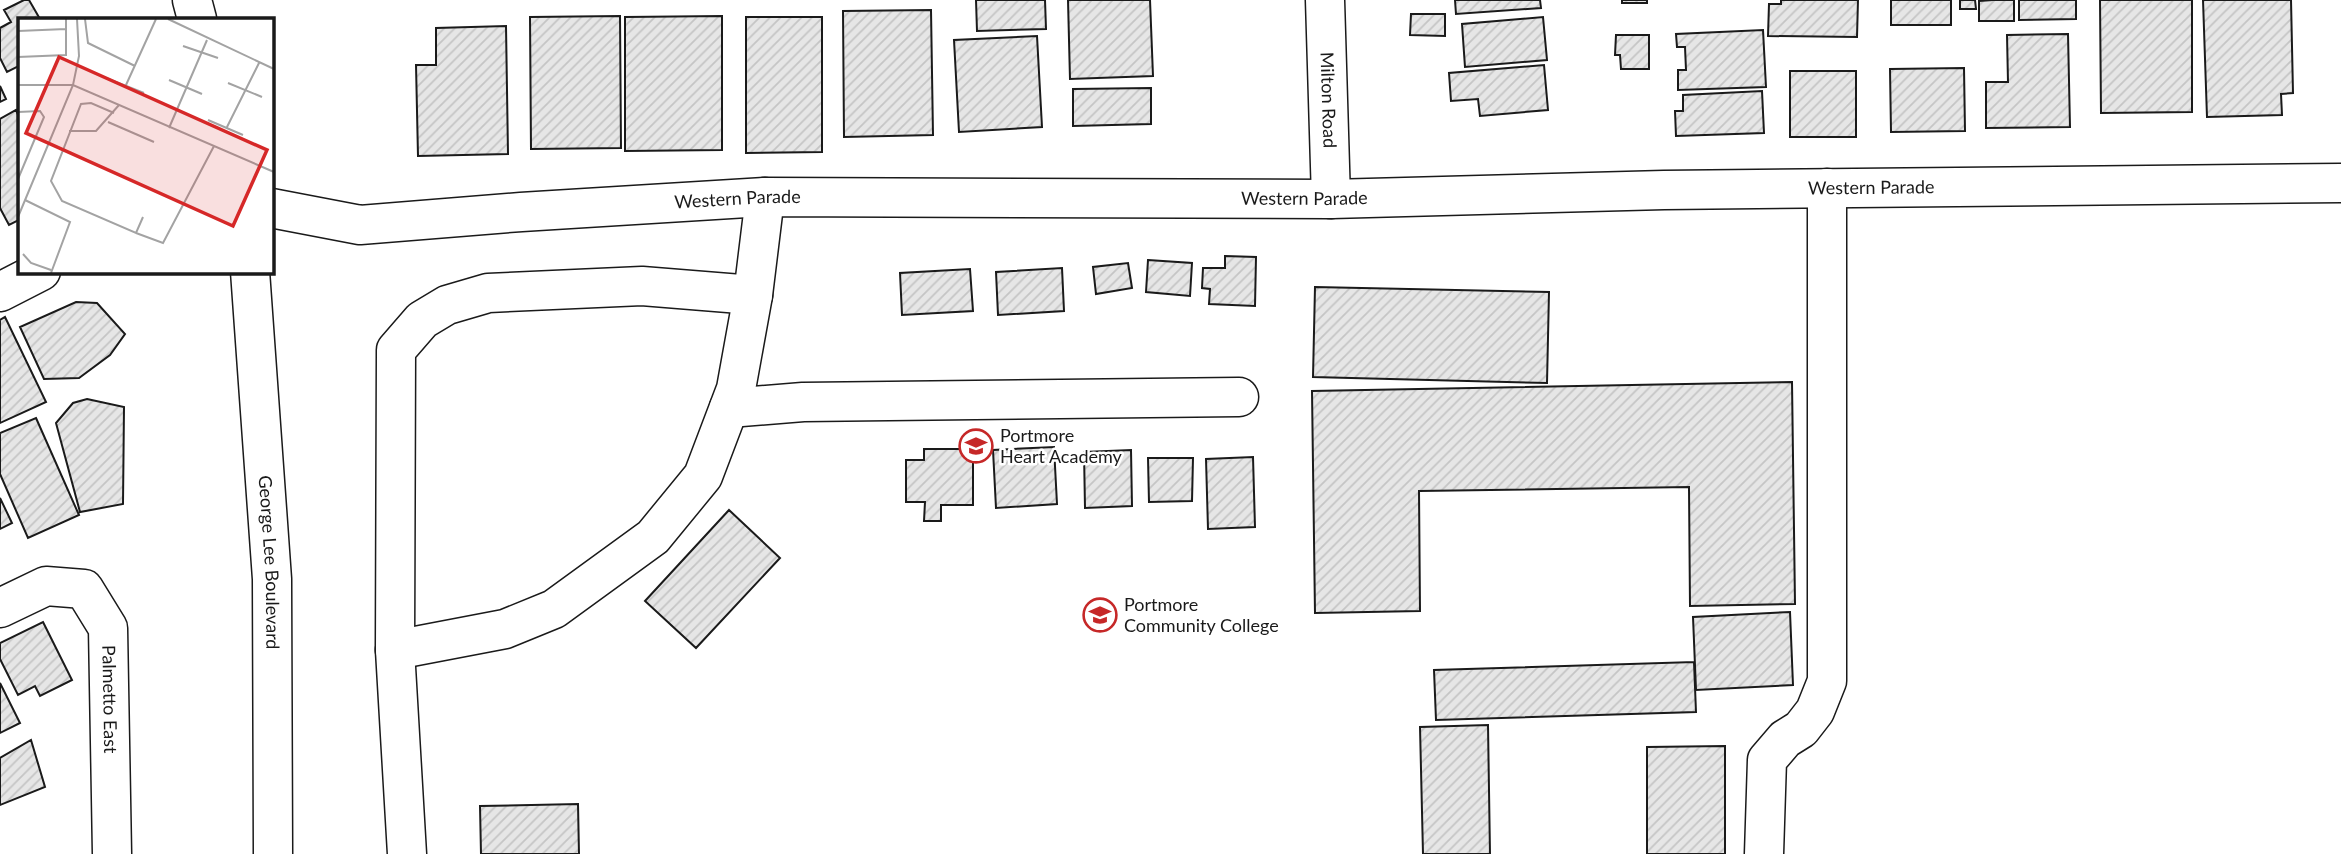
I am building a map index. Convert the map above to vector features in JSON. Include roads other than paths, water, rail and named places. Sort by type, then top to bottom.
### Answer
[{"type":"street","points":[[191,0],[197,18]]},
{"type":"street","name":"Milton Road","points":[[1325,0],[1331,199]]},
{"type":"street","name":"Western Parade","points":[[273,208],[360,225],[765,197],[1331,199],[1664,190],[2341,183]]},
{"type":"street","points":[[1764,854],[1767,760],[1785,739],[1801,729],[1815,711],[1827,681],[1828,188]]},
{"type":"street","points":[[395,650],[505,629],[554,609],[653,537],[703,476],[736,389],[753,295],[765,197]]},
{"type":"street","points":[[0,292],[37,273]]},
{"type":"street","name":"George Lee Boulevard","points":[[250,273],[272,579],[273,854]]},
{"type":"street","points":[[407,854],[395,650],[396,350],[422,320],[447,305],[488,293],[642,286],[753,295]]},
{"type":"street","points":[[729,408],[803,402],[1239,397]]},
{"type":"street","name":"Palmetto East","points":[[0,608],[46,586],[84,589],[108,628],[111,854]]},
{"type":"place","name":"Portmore Heart Academy","points":[[976,446]]},
{"type":"place","name":"Portmore Community College","points":[[1100,615]]}]
